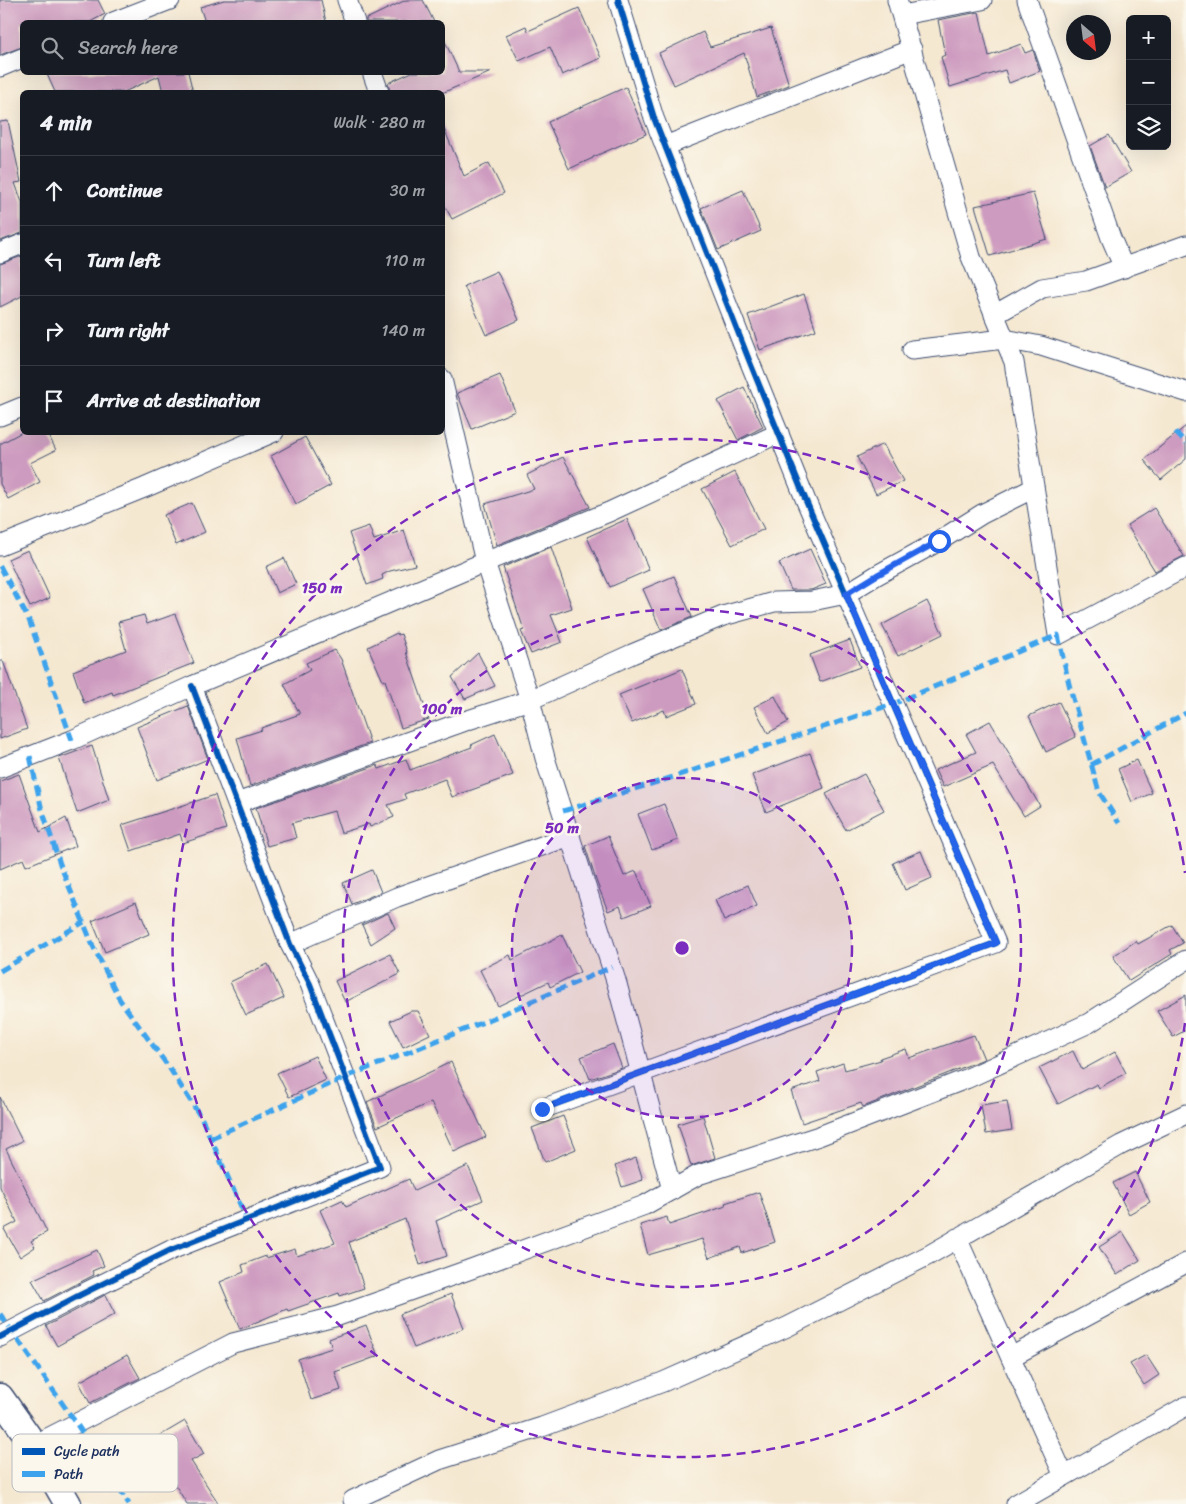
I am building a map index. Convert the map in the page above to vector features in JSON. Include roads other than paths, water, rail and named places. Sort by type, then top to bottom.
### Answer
[{"type":"main road","points":[[0,1397],[26,1434]]},
{"type":"main road","points":[[61,1492],[68,1504]]},
{"type":"street","points":[[118,20],[170,0]]},
{"type":"street","points":[[347,0],[354,20]]},
{"type":"street","points":[[542,1109],[996,943],[779,433],[654,118],[618,0]]},
{"type":"street","points":[[982,0],[899,8],[971,257],[1014,362],[1058,635],[1186,567]]},
{"type":"street","points":[[1027,0],[1108,229],[1124,268]]},
{"type":"street","points":[[665,146],[912,49]]},
{"type":"street","points":[[0,67],[20,59]]},
{"type":"street","points":[[373,75],[378,90]]},
{"type":"street","points":[[0,253],[20,245]]},
{"type":"street","points":[[994,315],[1042,288],[1086,281],[1186,245]]},
{"type":"street","points":[[912,350],[1004,338],[1050,349],[1186,392]]},
{"type":"street","points":[[445,392],[485,562],[530,700],[545,758],[615,975],[672,1190]]},
{"type":"street","points":[[0,416],[20,407]]},
{"type":"street","points":[[0,768],[72,740],[192,686],[485,562],[609,512],[779,433]]},
{"type":"street","points":[[0,546],[144,488],[267,435]]},
{"type":"street","points":[[237,804],[459,723],[530,700],[723,616],[774,602],[812,601],[846,594],[982,514],[1034,488]]},
{"type":"street","points":[[0,1338],[80,1295],[171,1250],[380,1167],[310,984],[290,944],[192,686]]},
{"type":"street","points":[[290,944],[397,897],[570,836]]},
{"type":"street","points":[[55,1434],[233,1343],[347,1313],[644,1205],[698,1175],[819,1136],[966,1079],[1089,1023],[1186,960]]},
{"type":"street","points":[[352,1500],[439,1460],[542,1427],[663,1382],[787,1327],[929,1255],[1121,1145],[1186,1114]]},
{"type":"street","points":[[957,1238],[1064,1476]]},
{"type":"street","points":[[1011,1357],[1186,1263]]},
{"type":"street","points":[[1016,1504],[1186,1406]]}]
